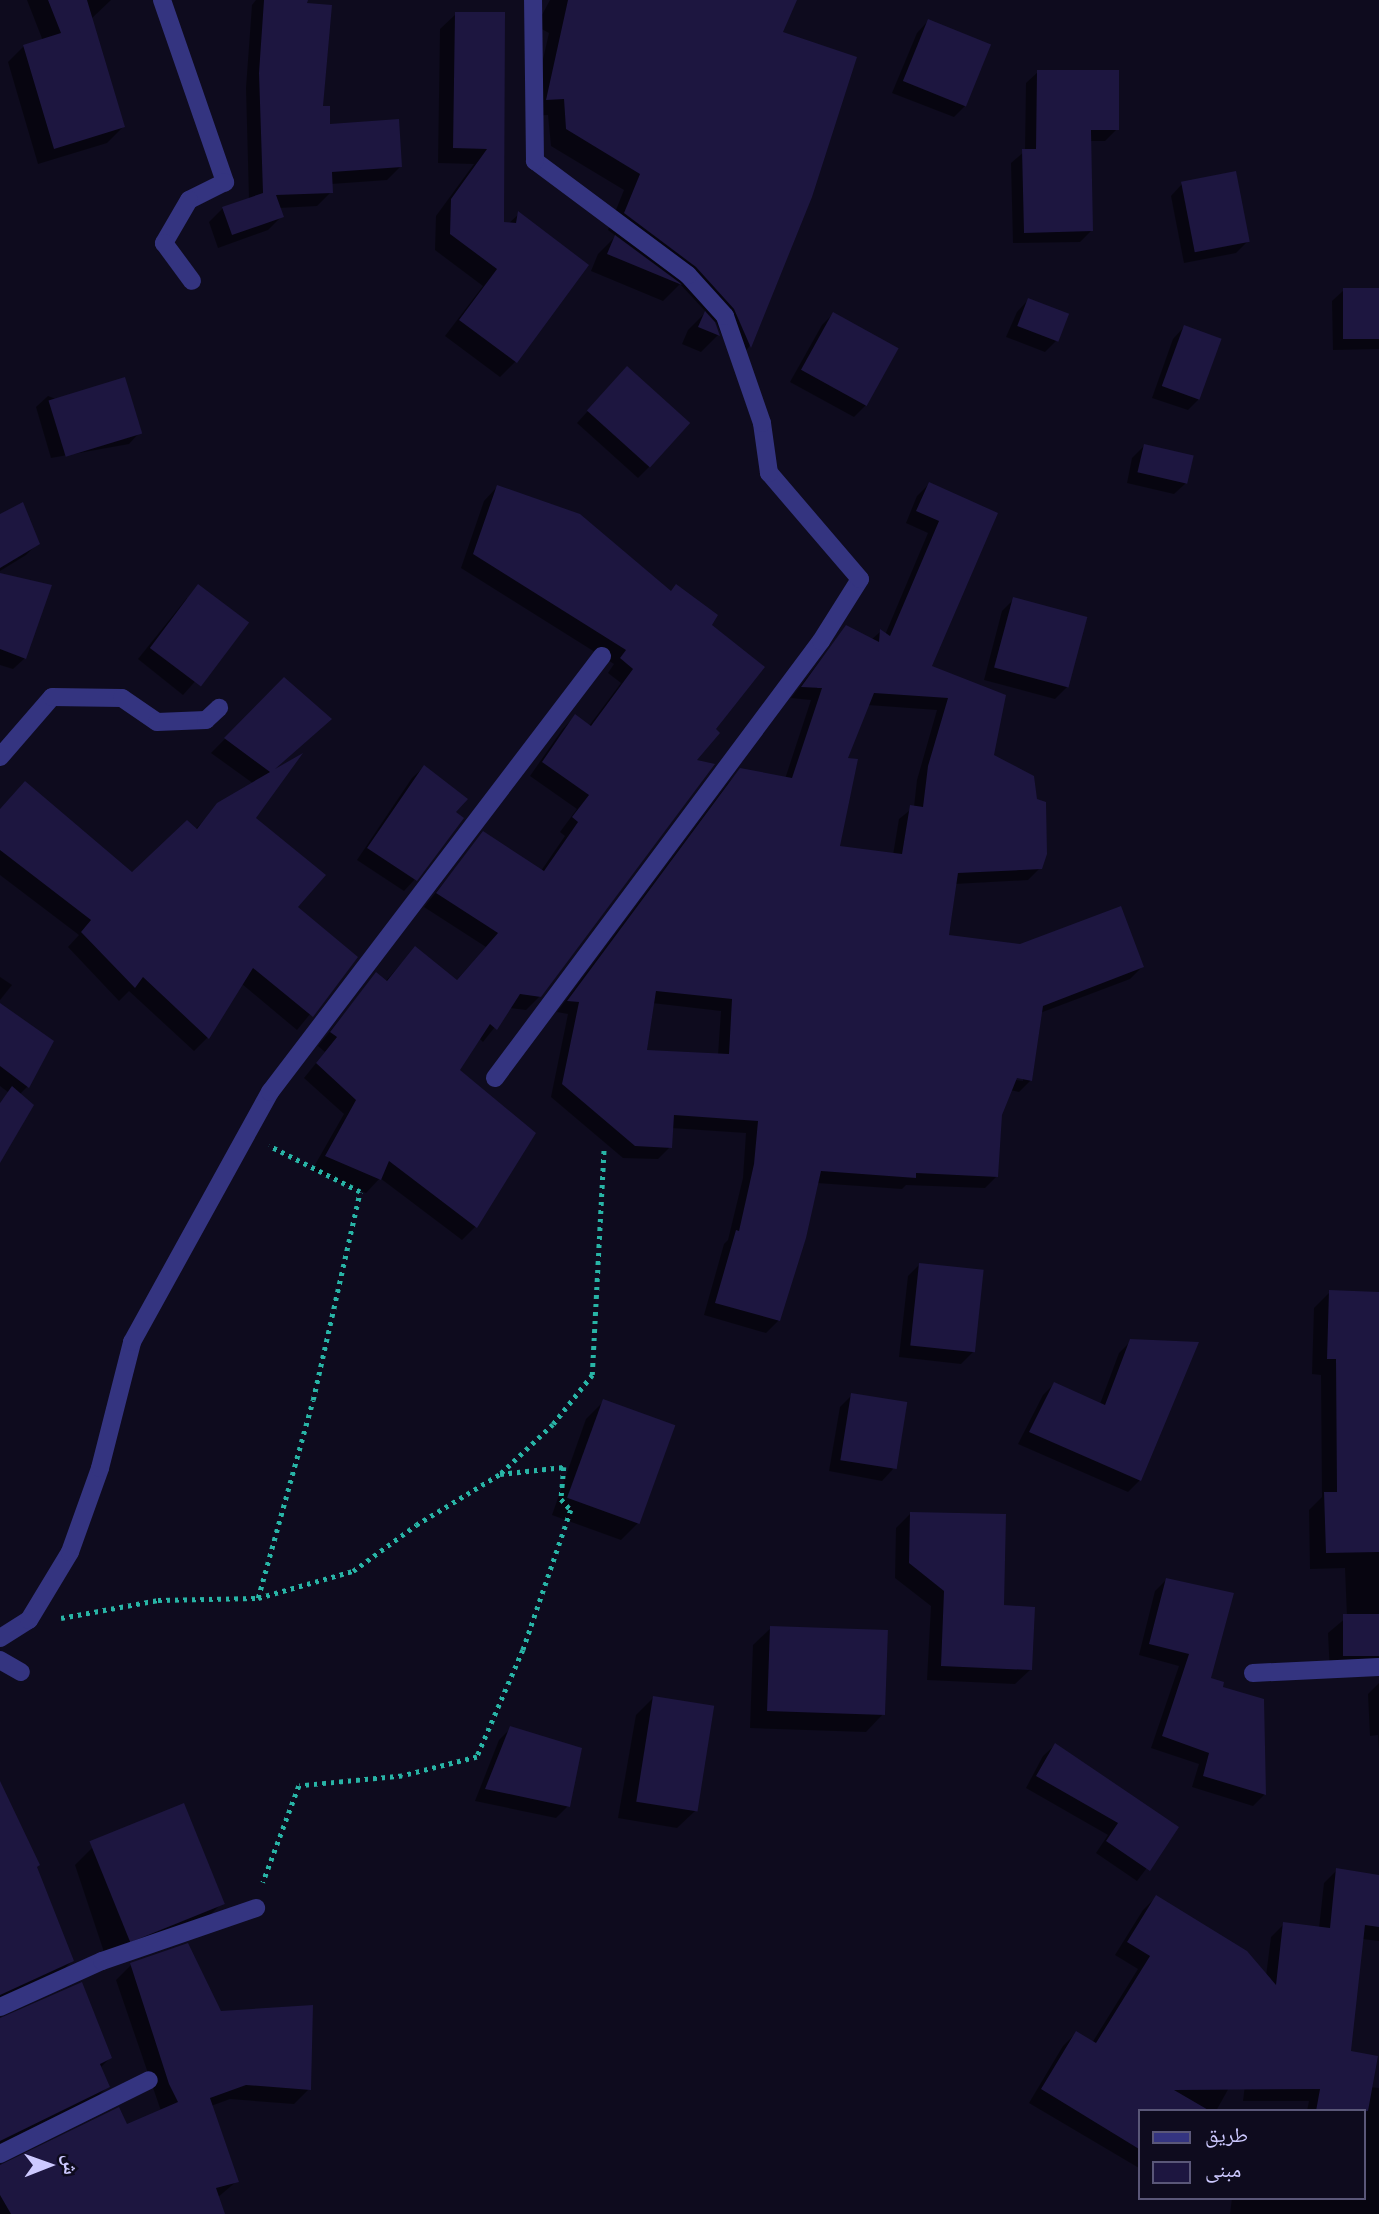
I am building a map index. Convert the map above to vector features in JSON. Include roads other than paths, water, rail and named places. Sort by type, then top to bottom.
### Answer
[{"type":"street","points":[[162,0],[225,182],[189,200],[164,243],[192,281]]},
{"type":"street","points":[[495,1077],[821,641],[860,579],[769,473],[762,423],[725,316],[688,275],[535,161],[533,0]]},
{"type":"street","points":[[0,1638],[29,1620],[70,1552],[100,1468],[132,1342],[270,1092],[602,656]]},
{"type":"street","points":[[0,757],[52,697],[122,698],[157,722],[206,720],[219,708]]},
{"type":"street","points":[[0,1660],[21,1672]]},
{"type":"street","points":[[1253,1673],[1379,1667]]},
{"type":"street","points":[[0,2007],[102,1961],[256,1908]]},
{"type":"street","points":[[0,2154],[149,2080]]}]
